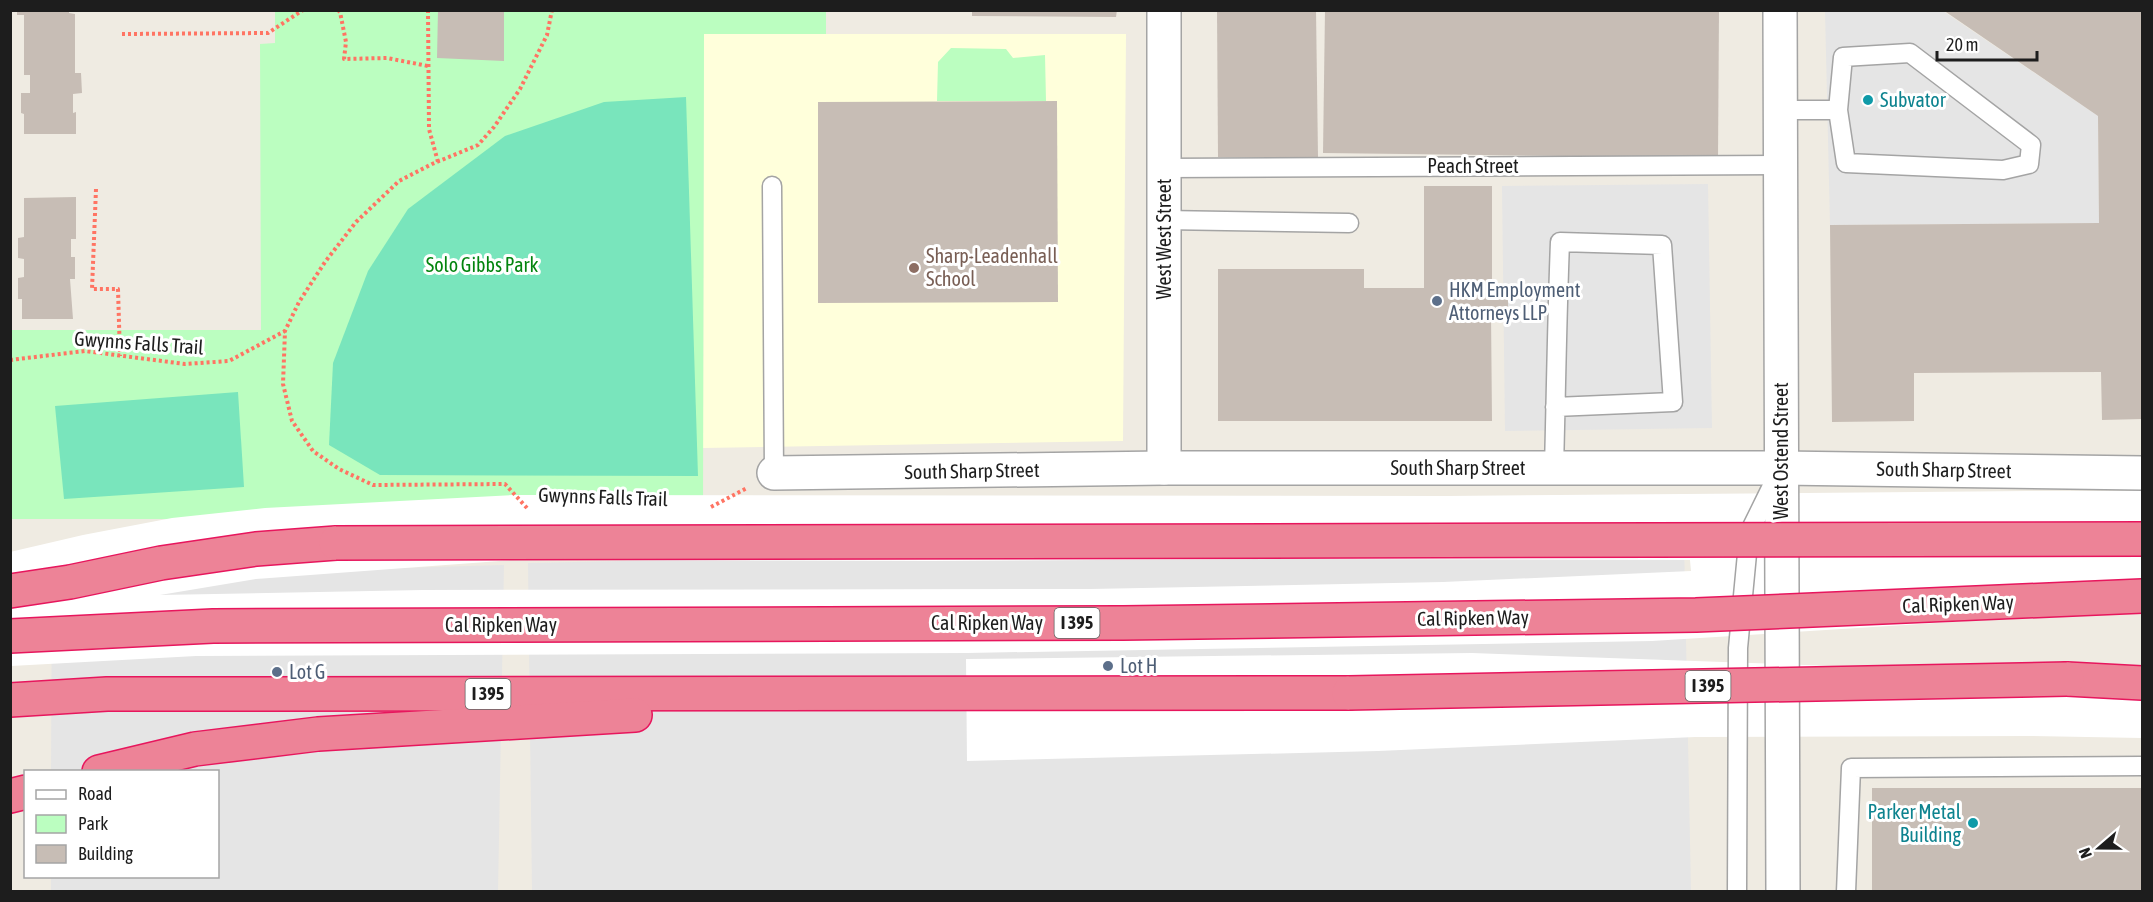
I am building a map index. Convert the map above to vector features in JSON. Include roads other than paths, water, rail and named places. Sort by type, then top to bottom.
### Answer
[{"type":"highway","points":[[10,591],[70,582],[161,563],[256,549],[336,543],[2142,539]]},
{"type":"highway","points":[[10,600],[70,582]]},
{"type":"highway","name":"Cal Ripken Way","points":[[10,636],[224,626],[1123,623],[1684,616],[2142,596]]},
{"type":"highway","name":"I 395","points":[[10,700],[107,694],[1361,693],[2067,679],[2142,683]]},
{"type":"highway","points":[[103,770],[195,749],[318,734],[967,695]]},
{"type":"street","name":"West West Street","points":[[1164,10],[1164,468]]},
{"type":"street","name":"West Ostend Street","points":[[1780,10],[1783,891]]},
{"type":"street","name":"South Sharp Street","points":[[774,473],[1164,468],[1781,468],[2142,473]]},
{"type":"lane","points":[[1910,53],[2031,145],[2029,164],[2003,170],[1846,163],[1838,110],[1843,57],[1910,53]]},
{"type":"lane","points":[[1780,110],[1838,110]]},
{"type":"lane","name":"Peach Street","points":[[1164,168],[1781,165]]},
{"type":"lane","points":[[772,186],[774,473]]},
{"type":"lane","points":[[1164,220],[1349,223]]},
{"type":"lane","points":[[1554,468],[1555,407],[1560,242],[1662,245],[1672,402],[1555,407]]},
{"type":"lane","points":[[1737,891],[1738,648],[1749,533],[1781,468]]},
{"type":"lane","points":[[1846,891],[1851,768],[2142,766]]},
{"type":"place","name":"Subvator","points":[[1868,100]]},
{"type":"place","name":"Sharp-Leadenhall School","points":[[914,268]]},
{"type":"place","name":"HKM Employment Attorneys LLP","points":[[1437,301]]},
{"type":"place","name":"Lot H","points":[[1108,666]]},
{"type":"place","name":"Lot G","points":[[277,672]]},
{"type":"place","name":"Parker Metal Building","points":[[1973,823]]},
{"type":"park label","name":"Solo Gibbs Park","points":[[482,265]]}]
